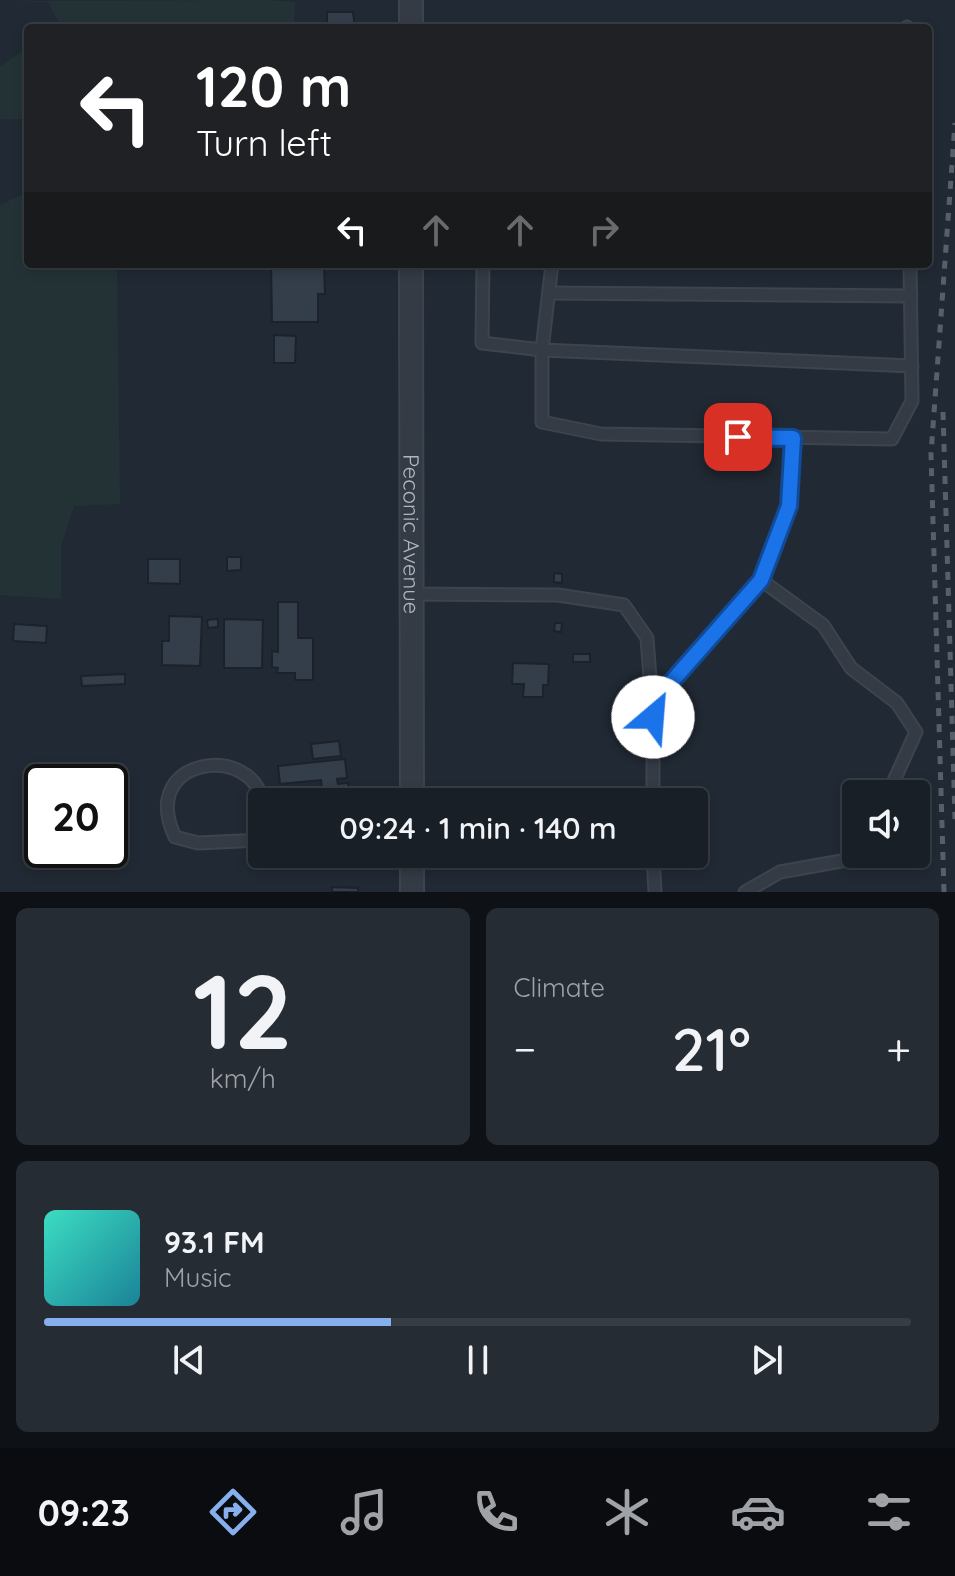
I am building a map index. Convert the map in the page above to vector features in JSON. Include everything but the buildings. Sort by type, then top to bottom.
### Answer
[{"type":"street","points":[[411,0],[411,24]]},
{"type":"street","name":"Peconic Avenue","points":[[411,268],[412,788]]},
{"type":"street","points":[[412,868],[412,892]]},
{"type":"lane","points":[[483,268],[482,343],[542,350],[912,366]]},
{"type":"lane","points":[[552,268],[542,350],[542,422],[601,434],[892,439],[912,401],[910,268]]},
{"type":"lane","points":[[549,293],[911,296]]},
{"type":"lane","points":[[652,704],[761,580],[789,506],[793,438]]},
{"type":"lane","points":[[761,580],[823,625],[851,668],[897,703],[916,732],[894,780]]},
{"type":"lane","points":[[411,594],[558,595],[624,605],[647,638],[652,704],[653,788]]},
{"type":"lane","points":[[248,841],[198,843],[175,837],[165,816],[166,796],[179,777],[214,764],[244,771],[260,788]]},
{"type":"lane","points":[[745,892],[780,872],[842,861]]},
{"type":"lane","points":[[654,868],[655,892]]},
{"type":"shaded area","points":[[0,1],[295,2],[294,24],[58,24],[48,2]]},
{"type":"shaded area","points":[[24,50],[24,119],[0,119],[0,67]]},
{"type":"shaded area","points":[[24,194],[24,268],[117,268],[120,504],[74,506],[61,546],[61,599],[0,595],[0,205]]},
{"type":"railway","points":[[944,892],[931,454],[955,123]]},
{"type":"railway","points":[[943,412],[955,819]]},
{"type":"route","points":[[653,717],[652,704],[761,580],[789,506],[793,438],[738,437]]}]
